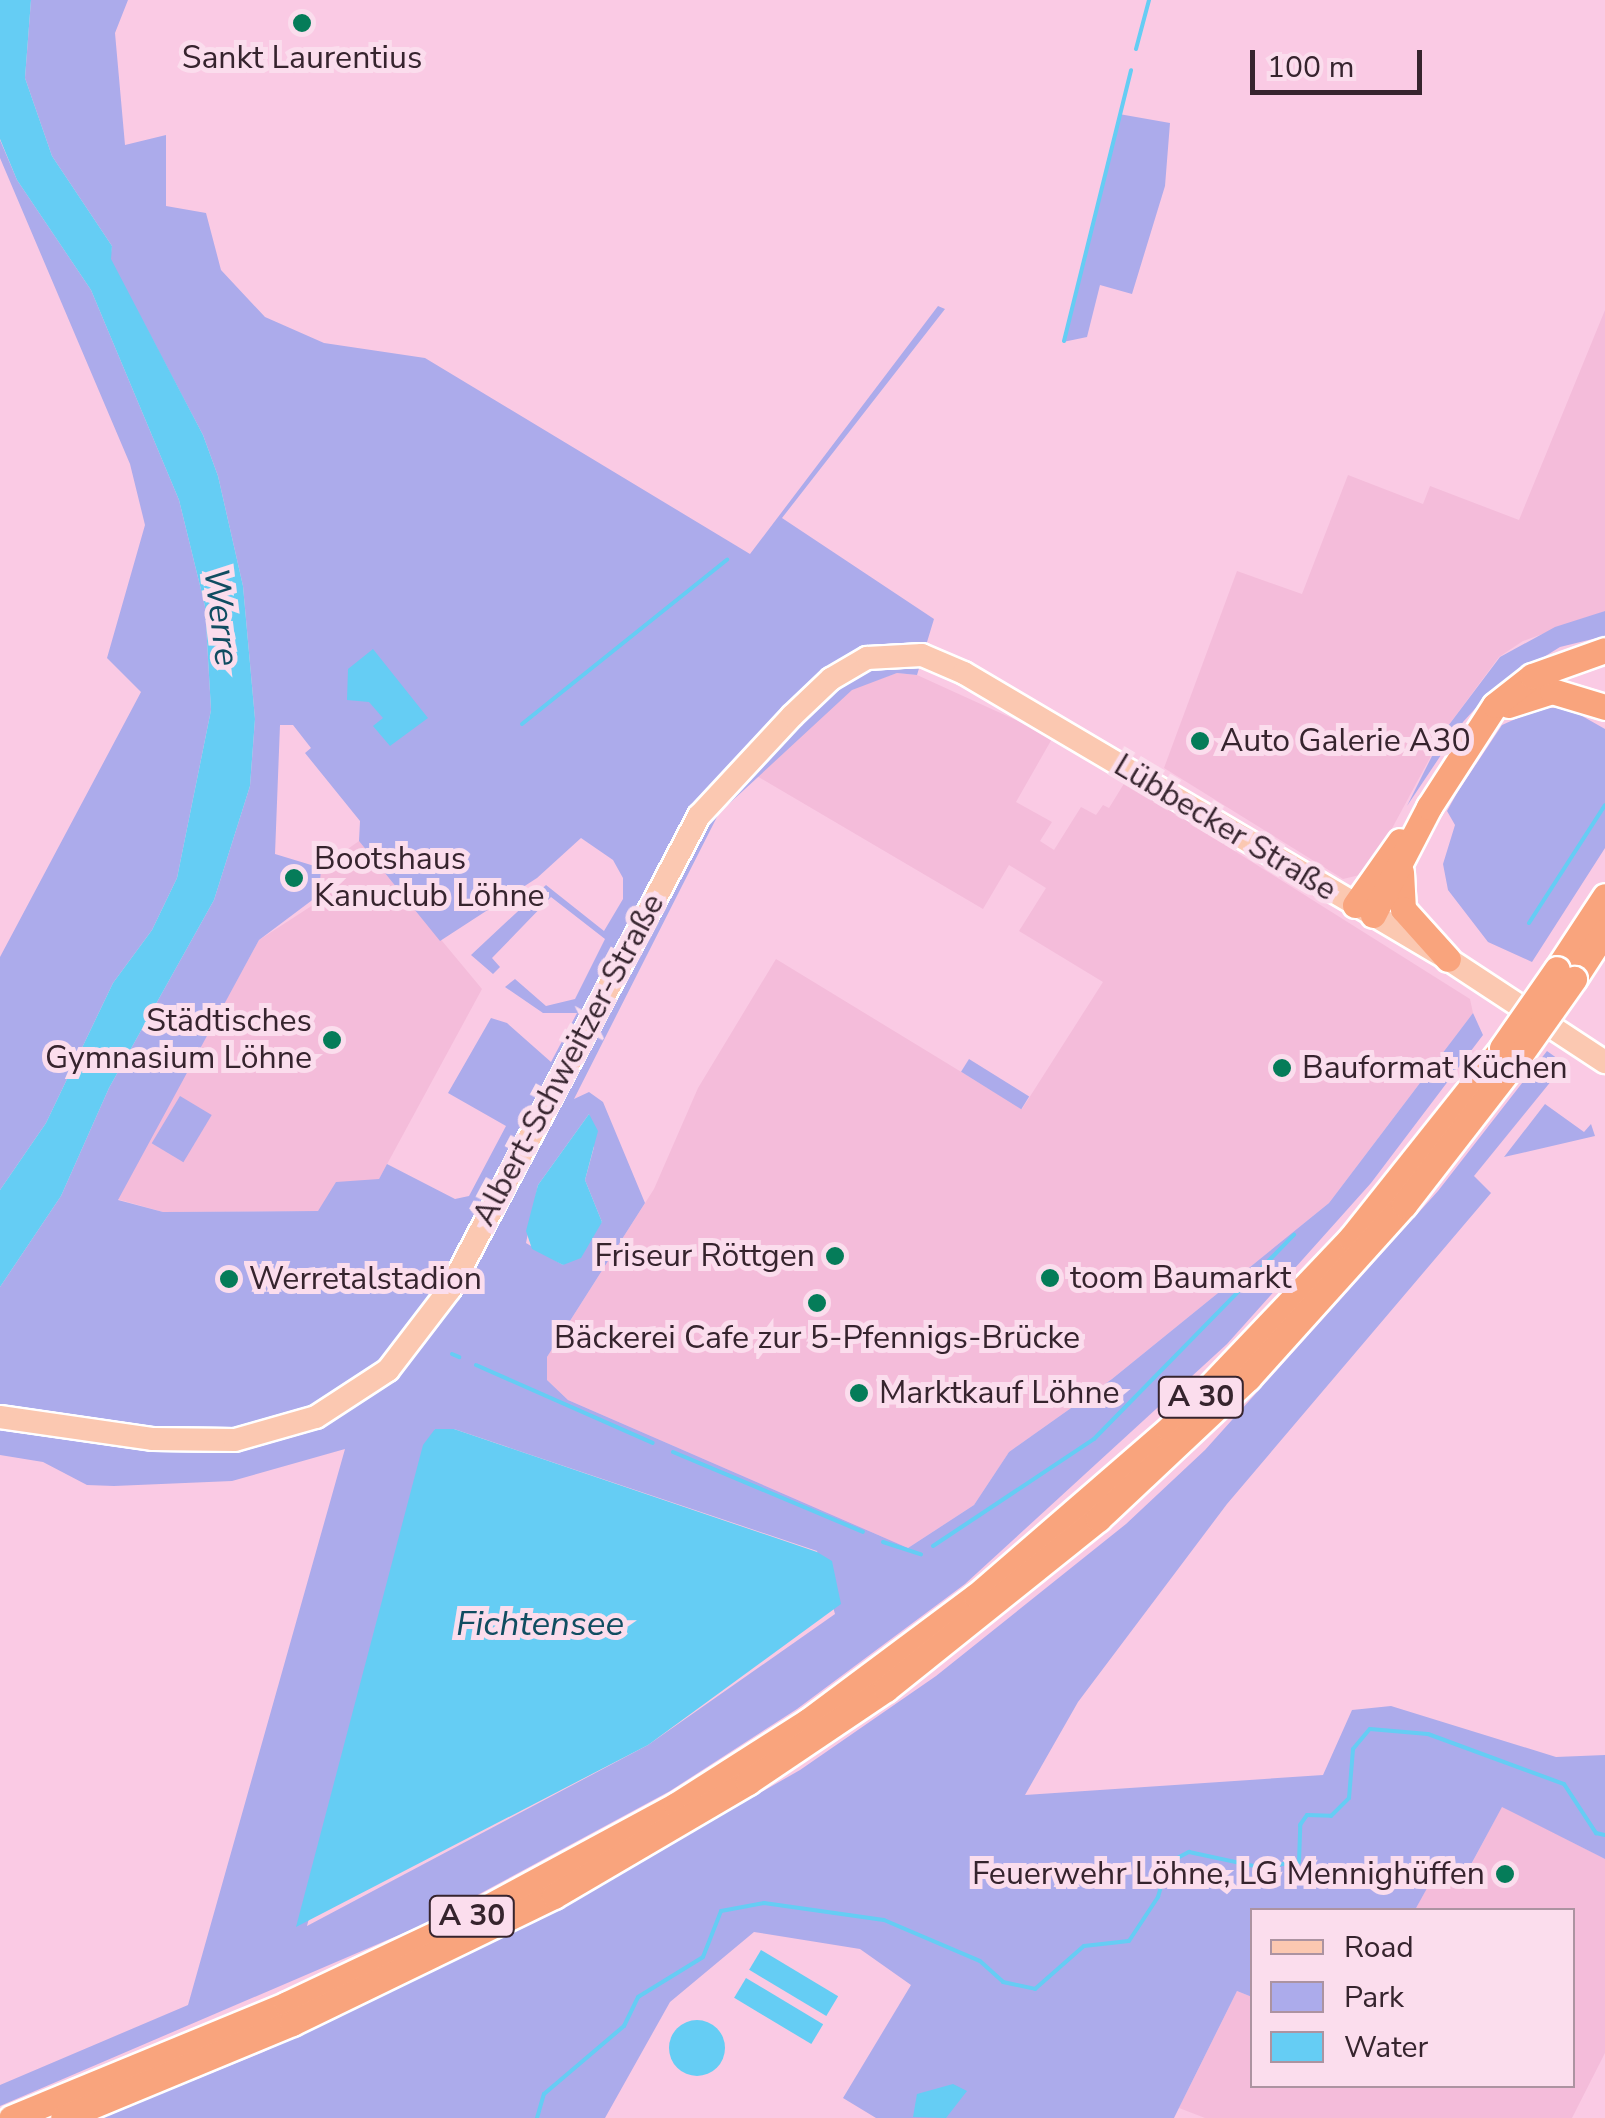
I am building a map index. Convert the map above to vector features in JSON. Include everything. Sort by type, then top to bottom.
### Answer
[{"type":"highway","points":[[1364,910],[1476,729],[1532,676],[1605,650]]},
{"type":"highway","points":[[1476,729],[1513,702],[1552,691],[1605,707]]},
{"type":"highway","points":[[1364,910],[1402,867],[1429,807]]},
{"type":"highway","points":[[1402,867],[1403,909],[1448,959]]},
{"type":"highway","name":"A 30","points":[[63,2118],[292,2023],[554,1896],[748,1782],[1098,1519],[1248,1378],[1404,1205],[1565,974],[1605,896]]},
{"type":"highway","name":"A 30","points":[[1565,974],[1605,931]]},
{"type":"highway","name":"A 30","points":[[10,2118],[287,2004],[542,1881],[742,1764],[938,1638]]},
{"type":"main road","name":"Lübbecker Straße","points":[[831,679],[858,661],[889,654],[944,663],[1448,959],[1605,1062]]},
{"type":"main road","name":"Albert-Schweitzer-Straße","points":[[0,1417],[190,1442],[251,1437],[316,1417],[388,1370],[450,1289],[692,827],[739,767],[831,679]]},
{"type":"shaded area","points":[[1605,310],[1605,611],[1523,641],[1499,657],[1445,730],[1368,873],[1343,879],[1164,768],[1237,571],[1302,594],[1348,475],[1423,504],[1430,486],[1519,520]]},
{"type":"shaded area","points":[[897,673],[917,675],[1053,737],[1016,802],[1052,822],[1040,841],[1054,850],[1081,807],[1096,815],[1103,805],[1109,808],[1125,782],[1470,999],[1473,1013],[1329,1203],[1112,1379],[1009,1452],[974,1505],[908,1548],[568,1400],[547,1380],[547,1357],[654,1189],[698,1088],[776,959],[1022,1109],[1103,982],[1019,931],[1046,888],[1009,865],[983,909],[755,775],[852,689]]},
{"type":"shaded area","name":"Städtisches Gymnasium Löhne","points":[[359,841],[482,989],[379,1179],[318,1211],[163,1212],[117,1199],[259,940],[313,905],[321,868]]},
{"type":"shaded area","points":[[1502,1806],[1605,1859],[1605,2053],[1572,2118],[1205,2118],[1179,2108],[1237,1991],[1250,1996],[1250,2088],[1575,2088],[1575,1908],[1416,1908],[1436,1871],[1462,1882]]},
{"type":"green space","points":[[31,0],[128,0],[115,33],[125,145],[166,135],[166,206],[206,213],[221,270],[265,317],[324,343],[425,358],[750,554],[938,306],[945,309],[782,518],[934,619],[917,675],[897,673],[852,690],[719,813],[574,1099],[589,1092],[603,1102],[645,1203],[547,1357],[547,1380],[568,1400],[908,1548],[974,1505],[1009,1452],[1112,1379],[1329,1203],[1473,1013],[1483,1035],[1371,1183],[1227,1344],[965,1584],[797,1709],[670,1791],[420,1926],[0,2106],[0,2085],[188,2005],[345,1449],[232,1481],[114,1486],[87,1485],[43,1462],[0,1455],[0,1287],[61,1196],[109,1088],[214,900],[250,786],[255,719],[243,586],[218,476],[203,435],[110,259],[112,246],[52,156],[25,78]],"holes":[[[280,725],[293,725],[311,748],[305,753],[360,821],[359,841],[440,941],[537,878],[581,838],[613,860],[623,878],[623,899],[604,931],[546,885],[471,955],[493,974],[500,967],[492,958],[551,897],[605,939],[575,999],[546,1006],[515,979],[505,987],[543,1013],[577,1013],[551,1062],[507,1023],[491,1018],[448,1093],[506,1126],[469,1196],[455,1199],[387,1164],[379,1179],[336,1182],[318,1211],[163,1212],[118,1200],[259,940],[319,895],[321,868],[275,854]],[[589,1114],[594,1147],[585,1180],[602,1222],[563,1265],[526,1243],[538,1185]],[[435,1429],[454,1429],[817,1551],[835,1614],[648,1745],[307,1926]]]},
{"type":"green space","points":[[1119,114],[1170,123],[1165,186],[1132,294],[1100,285],[1087,337],[1063,342]]},
{"type":"green space","points":[[0,140],[17,180],[91,290],[179,500],[205,606],[211,710],[177,878],[152,930],[113,983],[46,1123],[0,1190],[0,957],[141,692],[107,658],[145,525],[130,464],[0,158]]},
{"type":"green space","points":[[1605,611],[1605,636],[1560,647],[1495,687],[1463,722],[1407,806],[1445,730],[1500,657],[1555,627]]},
{"type":"green space","points":[[1540,708],[1568,708],[1605,729],[1605,848],[1532,962],[1488,942],[1448,890],[1443,864],[1455,825],[1447,811],[1457,793],[1502,725]]},
{"type":"green space","points":[[1547,1051],[1565,1064],[1474,1176],[1491,1193],[1227,1504],[1078,1702],[1025,1795],[1323,1775],[1352,1710],[1391,1706],[1556,1757],[1605,1755],[1605,1859],[1502,1807],[1461,1883],[1436,1872],[1416,1908],[1250,1908],[1250,1996],[1237,1991],[1174,2118],[876,2118],[843,2098],[911,1985],[860,1949],[754,1932],[670,2002],[605,2118],[100,2118],[261,2053],[525,1927],[800,1770],[936,1676],[1126,1524],[1205,1450],[1438,1191]]},
{"type":"green space","points":[[969,1059],[1029,1097],[1021,1109],[961,1072]]},
{"type":"green space","points":[[180,1096],[212,1115],[183,1162],[152,1143]]},
{"type":"green space","points":[[1545,1104],[1584,1132],[1591,1124],[1595,1136],[1504,1157]]},
{"type":"water","name":"Werre","points":[[0,0],[31,0],[25,78],[52,156],[112,246],[111,259],[203,435],[218,476],[243,586],[255,719],[250,786],[214,900],[109,1088],[61,1196],[0,1287],[0,1190],[46,1123],[113,983],[152,930],[177,878],[211,710],[205,606],[179,500],[91,290],[17,180],[0,139]]},
{"type":"water","points":[[373,649],[428,718],[390,746],[373,726],[383,718],[369,702],[347,700],[348,669]]},
{"type":"water","points":[[589,1114],[598,1131],[585,1180],[602,1222],[581,1258],[563,1265],[532,1249],[526,1231],[538,1185]]},
{"type":"water","name":"Fichtensee","points":[[435,1429],[454,1429],[817,1552],[832,1561],[841,1604],[648,1745],[296,1927],[423,1445]]},
{"type":"water","points":[[761,1950],[838,1996],[826,2016],[749,1970]]},
{"type":"water","points":[[746,1978],[823,2024],[811,2044],[734,1998]]},
{"type":"water","points":[[697,2020],[717,2028],[725,2048],[717,2068],[697,2076],[677,2068],[669,2048],[677,2028]]},
{"type":"water","points":[[953,2084],[967,2091],[946,2118],[913,2117],[917,2094]]},
{"type":"waterway","points":[[1136,49],[1149,0]]},
{"type":"waterway","points":[[1064,341],[1131,70]]},
{"type":"waterway","points":[[522,724],[727,560]]},
{"type":"waterway","points":[[1529,923],[1605,805]]},
{"type":"waterway","points":[[933,1546],[1094,1439],[1294,1235]]},
{"type":"waterway","points":[[452,1354],[459,1357]]},
{"type":"waterway","points":[[476,1365],[653,1443]]},
{"type":"waterway","points":[[673,1452],[863,1532]]},
{"type":"waterway","points":[[883,1542],[921,1554]]},
{"type":"waterway","points":[[537,2118],[544,2094],[624,2026],[638,1997],[703,1957],[721,1911],[764,1903],[884,1920],[980,1961],[1003,1982],[1035,1989],[1084,1946],[1129,1941],[1158,1897],[1168,1863],[1189,1852],[1259,1867],[1299,1862],[1300,1825],[1307,1815],[1331,1816],[1349,1798],[1353,1749],[1370,1729],[1428,1734],[1564,1784],[1596,1833],[1605,1835]]},
{"type":"place","name":"Sankt Laurentius","points":[[302,23]]},
{"type":"place","name":"Auto Galerie A30","points":[[1200,741]]},
{"type":"place","name":"Bootshaus Kanuclub Löhne","points":[[294,878]]},
{"type":"place","name":"Städtisches Gymnasium Löhne","points":[[332,1040]]},
{"type":"place","name":"Bauformat Küchen","points":[[1282,1068]]},
{"type":"place","name":"Friseur Röttgen","points":[[835,1256]]},
{"type":"place","name":"toom Baumarkt","points":[[1050,1278]]},
{"type":"place","name":"Werretalstadion","points":[[229,1279]]},
{"type":"place","name":"Bäckerei Cafe zur 5-Pfennigs-Brücke","points":[[817,1303]]},
{"type":"place","name":"Marktkauf Löhne","points":[[859,1393]]},
{"type":"place","name":"Feuerwehr Löhne, LG Mennighüffen","points":[[1505,1874]]}]
